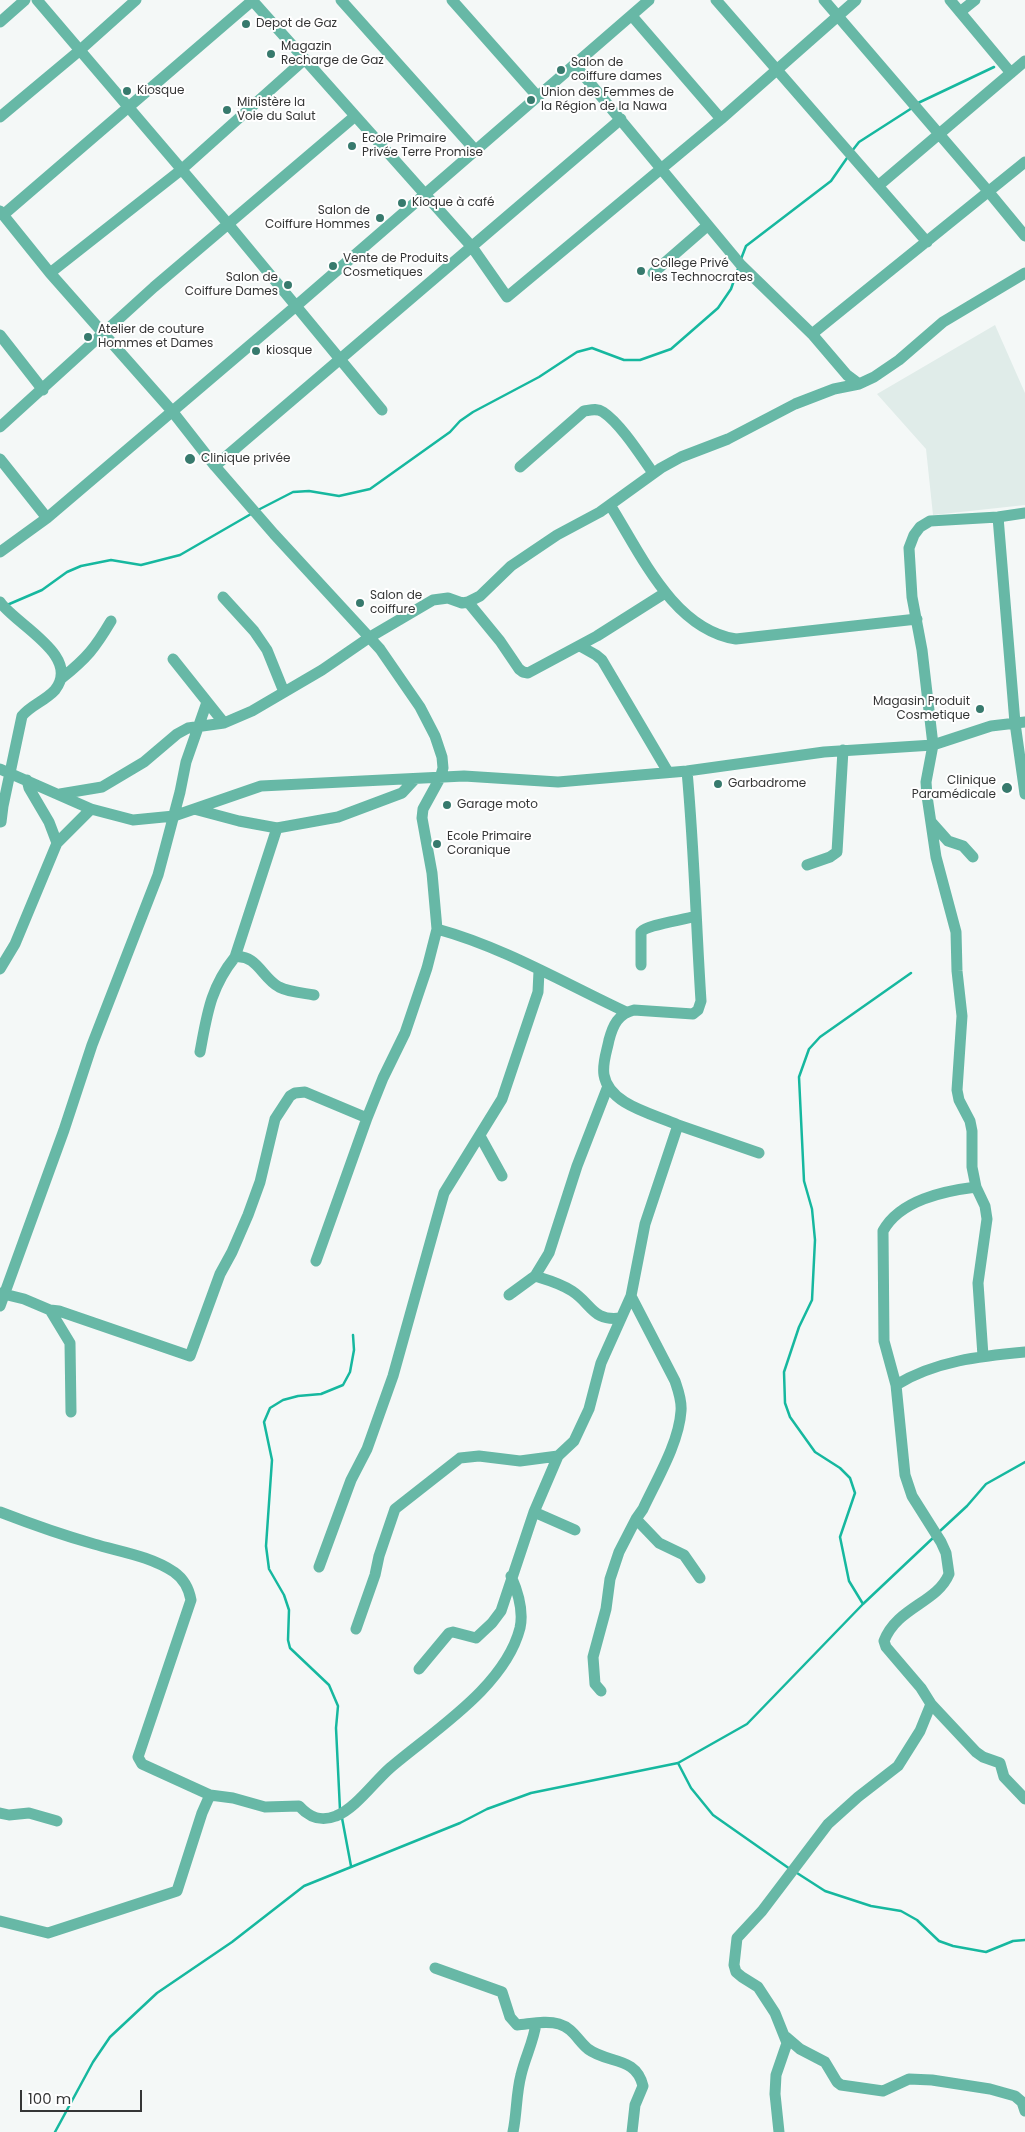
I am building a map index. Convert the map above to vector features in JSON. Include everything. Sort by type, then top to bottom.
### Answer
[{"type":"street","points":[[0,22],[25,0]]},
{"type":"street","points":[[37,0],[382,410]]},
{"type":"street","points":[[0,117],[79,52],[136,0]]},
{"type":"street","points":[[316,1261],[366,1118],[405,1033],[427,968],[437,929],[432,873],[422,818],[423,809],[440,778],[443,768],[442,757],[435,736],[408,687],[370,637],[286,547],[215,466],[172,411],[103,335],[2,213],[128,109],[253,0],[424,196],[472,247],[507,297],[721,118],[856,0]]},
{"type":"street","points":[[341,0],[476,151]]},
{"type":"street","points":[[452,0],[538,97]]},
{"type":"street","points":[[0,552],[47,518],[424,196],[649,0]]},
{"type":"street","points":[[716,0],[927,242]]},
{"type":"street","points":[[824,0],[1025,236]]},
{"type":"street","points":[[950,0],[1011,73]]},
{"type":"street","points":[[960,12],[975,0]]},
{"type":"street","points":[[632,16],[721,118]]},
{"type":"street","points":[[50,273],[180,170],[305,59]]},
{"type":"street","points":[[878,186],[1025,62]]},
{"type":"street","points":[[575,65],[741,265],[812,334],[847,375],[859,384]]},
{"type":"street","points":[[0,427],[154,287],[354,117]]},
{"type":"street","points":[[215,466],[621,120]]},
{"type":"street","points":[[812,334],[1025,162]]},
{"type":"street","points":[[653,273],[707,226]]},
{"type":"street","points":[[60,794],[102,787],[144,762],[177,734],[188,728],[224,723],[252,712],[322,670],[370,637],[441,598],[468,602],[480,596],[520,561],[557,535],[610,505],[653,473],[681,457],[728,439],[795,404],[834,389],[859,384],[874,377],[899,360],[943,322],[1025,273]]},
{"type":"street","points":[[0,335],[42,390]]},
{"type":"street","points":[[520,468],[584,411],[594,409],[602,411],[613,421],[653,473]]},
{"type":"street","points":[[0,458],[47,518]]},
{"type":"street","points":[[610,505],[665,593],[682,612],[712,633],[736,639],[917,619]]},
{"type":"street","points":[[983,1356],[978,1283],[987,1219],[985,1206],[976,1187],[972,1167],[972,1131],[970,1121],[959,1100],[962,1016],[957,971],[956,932],[936,857],[926,782],[933,745],[917,619],[912,597],[909,548],[914,535],[920,527],[930,521],[998,518],[1025,513]]},
{"type":"street","points":[[998,518],[1020,723],[1025,794]]},
{"type":"street","points":[[468,602],[523,672],[528,673],[580,646],[665,593]]},
{"type":"street","points":[[223,597],[254,631],[267,650],[284,692]]},
{"type":"street","points":[[0,603],[33,631],[60,662],[63,670],[62,678]]},
{"type":"street","points":[[1,822],[5,770],[22,716],[55,689],[62,678],[85,660],[97,646],[111,621]]},
{"type":"street","points":[[580,646],[596,654],[602,660],[668,772]]},
{"type":"street","points":[[173,659],[224,723]]},
{"type":"street","points":[[0,1306],[2,1293],[92,1045],[158,875],[186,762],[207,702]]},
{"type":"street","points":[[5,770],[91,809],[133,820],[174,816],[261,786],[464,776],[558,782],[687,771],[843,750],[933,745],[991,726],[1020,723]]},
{"type":"street","points":[[807,865],[830,858],[836,852],[843,750]]},
{"type":"street","points":[[687,771],[694,840],[701,1001],[698,1010],[693,1014],[634,1010],[626,1012],[619,1017],[612,1027],[604,1063],[604,1075],[608,1086],[621,1101],[678,1125],[759,1153]]},
{"type":"street","points":[[194,809],[239,821],[277,828],[338,817],[402,793],[415,779]]},
{"type":"street","points":[[27,780],[49,822],[57,842]]},
{"type":"street","points":[[0,969],[14,944],[57,842],[91,809]]},
{"type":"street","points":[[932,824],[948,841],[963,846],[973,857]]},
{"type":"street","points":[[200,1052],[211,996],[235,957],[277,828]]},
{"type":"street","points":[[641,965],[641,932],[643,929],[696,916]]},
{"type":"street","points":[[437,929],[465,937],[626,1012]]},
{"type":"street","points":[[235,957],[244,956],[251,959],[274,984],[281,988],[314,996]]},
{"type":"street","points":[[319,1567],[351,1480],[367,1449],[393,1376],[444,1193],[502,1099],[514,1070],[538,992],[539,970]]},
{"type":"street","points":[[509,1295],[535,1276],[549,1253],[577,1166],[608,1086]]},
{"type":"street","points":[[2,1293],[190,1356],[220,1274],[248,1215],[260,1182],[275,1120],[287,1098],[295,1093],[305,1092],[366,1118]]},
{"type":"street","points":[[419,1669],[449,1634],[454,1632],[476,1638],[492,1623],[501,1611],[544,1484],[558,1456],[574,1441],[583,1422],[602,1363],[630,1296],[645,1224],[678,1125]]},
{"type":"street","points":[[480,1136],[502,1176]]},
{"type":"street","points":[[976,1187],[948,1191],[904,1209],[890,1219],[883,1231],[884,1341],[896,1386],[902,1460],[908,1488],[941,1542],[949,1574],[940,1588],[896,1620],[884,1641],[886,1647],[931,1704],[976,1752],[983,1757],[1000,1763],[1004,1777],[1025,1800]]},
{"type":"street","points":[[535,1276],[560,1284],[574,1292],[603,1318],[609,1320],[621,1318]]},
{"type":"street","points":[[601,1691],[595,1684],[593,1657],[606,1609],[610,1580],[616,1561],[636,1519],[643,1510],[674,1442],[682,1411],[680,1394],[675,1381],[630,1296]]},
{"type":"street","points":[[50,1310],[70,1343],[71,1412]]},
{"type":"street","points":[[896,1386],[954,1361],[1025,1352]]},
{"type":"street","points":[[356,1629],[375,1575],[379,1556],[395,1508],[460,1458],[479,1456],[520,1461],[558,1456]]},
{"type":"street","points":[[0,1512],[58,1534],[126,1554],[143,1557],[175,1573],[189,1588],[191,1600],[138,1757],[142,1764],[210,1795],[234,1798],[265,1807],[299,1806],[307,1815],[317,1819],[326,1819],[344,1812],[388,1770],[480,1694],[512,1648],[520,1627],[520,1605],[512,1576]]},
{"type":"street","points":[[534,1512],[575,1530]]},
{"type":"street","points":[[636,1519],[659,1543],[684,1555],[700,1578]]},
{"type":"street","points":[[931,1704],[920,1732],[898,1766],[858,1797],[828,1824],[762,1911],[737,1938],[734,1965],[736,1972],[758,1987],[775,2013],[786,2036],[800,2049],[825,2062],[837,2082],[842,2085],[883,2091],[909,2079],[932,2080],[990,2089],[1015,2096],[1022,2102],[1025,2111]]},
{"type":"street","points":[[0,1921],[48,1933],[177,1891],[202,1813],[210,1795]]},
{"type":"street","points":[[0,1813],[9,1815],[29,1813],[57,1821]]},
{"type":"street","points":[[435,1968],[498,1989],[502,1992],[510,2017],[517,2025],[536,2023],[559,2024],[570,2030],[589,2050],[627,2064],[636,2072],[643,2086],[635,2105],[632,2132]]},
{"type":"street","points":[[513,2132],[521,2074],[535,2033],[536,2023]]},
{"type":"street","points":[[779,2132],[775,2094],[776,2075],[786,2050],[786,2036]]},
{"type":"shaded area","points":[[995,325],[1025,393],[1025,505],[933,515],[926,449],[877,394]]},
{"type":"waterway","points":[[918,103],[994,67]]},
{"type":"waterway","points":[[852,151],[859,142],[912,108]]},
{"type":"waterway","points":[[741,259],[746,246],[831,181],[847,158]]},
{"type":"waterway","points":[[258,510],[293,492],[309,491],[339,496],[370,489],[450,432],[460,421],[473,412],[539,377],[577,352],[592,348],[624,360],[640,360],[671,349],[718,308],[731,289],[739,266]]},
{"type":"waterway","points":[[7,605],[42,590],[67,572],[81,566],[111,560],[141,565],[180,555],[251,514]]},
{"type":"waterway","points":[[863,1604],[849,1581],[840,1537],[855,1493],[850,1478],[840,1468],[815,1452],[790,1417],[785,1403],[784,1372],[799,1327],[812,1300],[815,1240],[812,1209],[804,1181],[799,1077],[809,1049],[820,1037],[911,973]]},
{"type":"waterway","points":[[340,1810],[336,1728],[338,1706],[329,1685],[290,1648],[288,1640],[289,1610],[284,1595],[269,1569],[266,1546],[272,1460],[264,1422],[270,1408],[283,1400],[298,1396],[321,1394],[343,1385],[350,1372],[354,1350],[353,1335]]},
{"type":"waterway","points":[[940,1531],[967,1506],[986,1484],[1025,1462]]},
{"type":"waterway","points":[[55,2132],[93,2062],[110,2037],[157,1993],[232,1942],[304,1886],[460,1823],[487,1809],[531,1793],[678,1763],[747,1724],[863,1604],[934,1537]]},
{"type":"waterway","points":[[678,1763],[691,1788],[713,1815],[790,1869]]},
{"type":"waterway","points":[[342,1818],[351,1866]]},
{"type":"waterway","points":[[797,1873],[825,1891],[871,1906],[901,1911],[917,1920],[939,1941],[953,1946],[986,1952],[1013,1941],[1025,1940]]},
{"type":"place","name":"Depot de Gaz","points":[[246,24]]},
{"type":"place","name":"Magazin Recharge de Gaz","points":[[271,54]]},
{"type":"place","name":"Salon de coiffure dames","points":[[561,70]]},
{"type":"place","name":"Kiosque","points":[[127,91]]},
{"type":"place","name":"Union des Femmes de la Région de la Nawa","points":[[531,100]]},
{"type":"place","name":"Ministère la Voie du Salut","points":[[227,110]]},
{"type":"place","name":"Ecole Primaire Privée Terre Promise","points":[[352,146]]},
{"type":"place","name":"Kioque à café","points":[[402,203]]},
{"type":"place","name":"Salon de Coiffure Hommes","points":[[380,218]]},
{"type":"place","name":"Vente de Produits Cosmetiques","points":[[333,266]]},
{"type":"place","name":"College Privé les Technocrates","points":[[641,271]]},
{"type":"place","name":"Salon de Coiffure Dames","points":[[288,285]]},
{"type":"place","name":"Atelier de couture Hommes et Dames","points":[[88,337]]},
{"type":"place","name":"kiosque","points":[[256,351]]},
{"type":"place","name":"Clinique privée","points":[[190,459]]},
{"type":"place","name":"Salon de coiffure","points":[[360,603]]},
{"type":"place","name":"Magasin Produit Cosmetique","points":[[980,709]]},
{"type":"place","name":"Garbadrome","points":[[718,784]]},
{"type":"place","name":"Clinique Paramédicale","points":[[1007,788]]},
{"type":"place","name":"Garage moto","points":[[447,805]]},
{"type":"place","name":"Ecole Primaire Coranique","points":[[437,844]]}]
